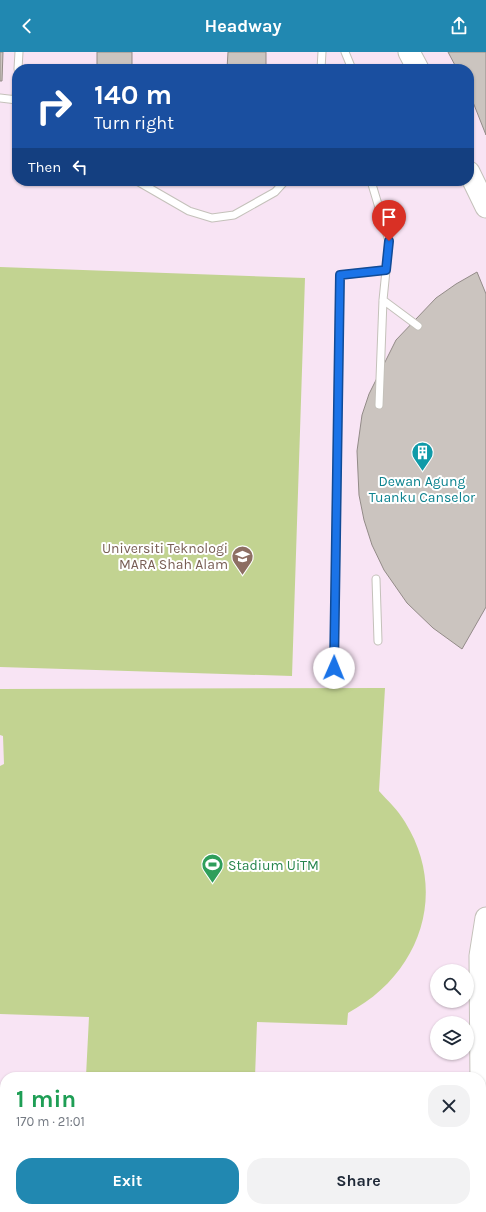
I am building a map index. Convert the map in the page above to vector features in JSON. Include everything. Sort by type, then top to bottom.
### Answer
[{"type":"street","points":[[408,52],[415,64]]},
{"type":"street","points":[[474,182],[486,207]]},
{"type":"street","points":[[481,1072],[480,956],[486,918]]},
{"type":"lane","points":[[18,64],[19,52]]},
{"type":"lane","points":[[321,64],[322,52]]},
{"type":"lane","points":[[345,52],[350,64]]},
{"type":"lane","points":[[0,98],[12,100]]},
{"type":"lane","points":[[146,186],[189,211],[212,218],[234,215],[275,192],[280,186]]},
{"type":"lane","points":[[372,186],[389,241],[383,300],[379,405]]},
{"type":"lane","points":[[334,668],[340,275],[386,270]]},
{"type":"lane","points":[[383,300],[418,326]]},
{"type":"lane","points":[[376,579],[378,641]]},
{"type":"shaded area","name":"Universiti Teknologi MARA Shah Alam","points":[[0,52],[486,52],[486,1072],[0,1072]]},
{"type":"green space","points":[[0,267],[305,278],[292,676],[0,667]]},
{"type":"green space","name":"Stadium UiTM","points":[[385,688],[379,791],[405,822],[418,849],[425,876],[425,904],[420,930],[409,955],[393,977],[373,997],[348,1013],[347,1025],[257,1022],[255,1072],[86,1072],[89,1017],[0,1014],[0,766],[4,764],[3,736],[0,735],[0,689]]},
{"type":"building","points":[[0,52],[3,52],[2,81],[0,81]]},
{"type":"building","points":[[97,52],[132,52],[132,64],[97,64]]},
{"type":"building","points":[[228,52],[266,52],[266,64],[227,64]]},
{"type":"building","points":[[448,52],[486,52],[486,135],[474,105],[474,64],[454,64]]},
{"type":"building","name":"Dewan Agung Tuanku Canselor","points":[[477,272],[486,294],[486,607],[462,649],[433,628],[407,603],[384,570],[372,545],[364,520],[359,495],[357,451],[362,415],[369,394],[396,340],[436,298]]},
{"type":"place","name":"Dewan Agung Tuanku Canselor","points":[[422,472]]},
{"type":"place","name":"Universiti Teknologi MARA Shah Alam","points":[[243,576]]},
{"type":"place","name":"Stadium UiTM","points":[[212,884]]},
{"type":"route","points":[[334,668],[340,275],[386,270],[389,241]]}]
